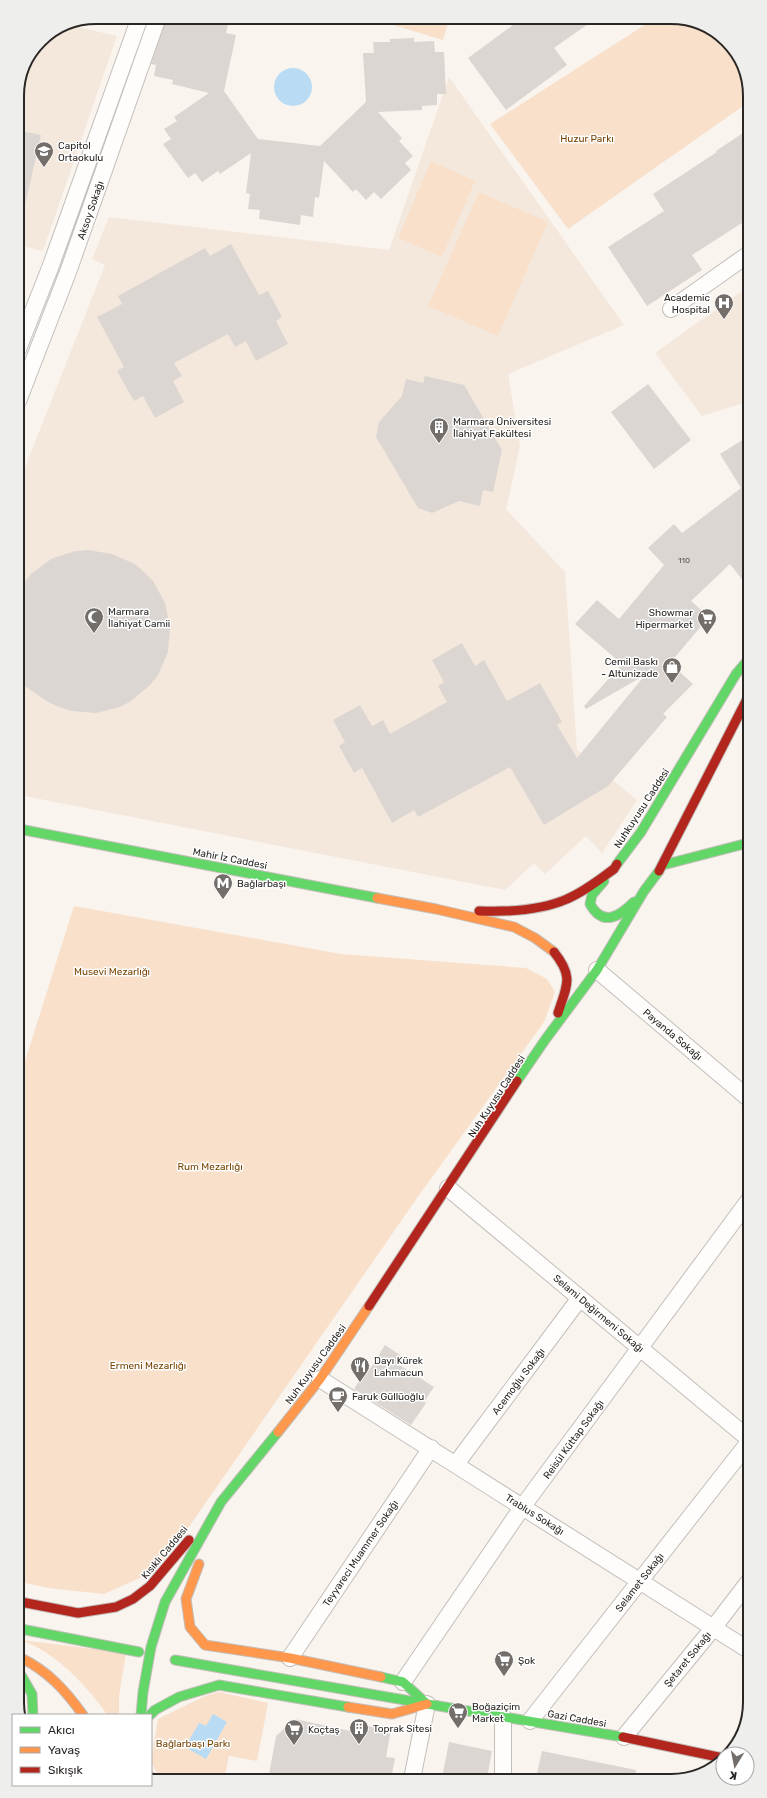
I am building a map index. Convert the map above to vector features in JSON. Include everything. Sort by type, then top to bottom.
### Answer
[{"type":"main road","name":"Nuhkuyusu Caddesi","points":[[436,909],[498,912],[549,905],[567,899],[586,889],[614,869],[641,832],[736,674],[743,666]]},
{"type":"main road","points":[[614,869],[592,895],[590,904],[593,912],[602,918],[614,917],[624,913],[663,865],[743,707]]},
{"type":"main road","name":"Mahir İz Caddesi","points":[[24,830],[436,909]]},
{"type":"main road","points":[[663,865],[743,844]]},
{"type":"main road","points":[[545,1040],[597,970],[644,890]]},
{"type":"main road","points":[[436,909],[514,927],[535,938],[559,957],[567,976],[566,988],[562,1006],[545,1040]]},
{"type":"main road","name":"Nuh Kuyusu Caddesi","points":[[141,1714],[143,1692],[151,1647],[165,1602],[221,1502],[320,1379],[545,1040]]},
{"type":"main road","points":[[221,1502],[186,1599],[190,1628],[205,1645],[290,1658],[403,1682],[427,1704]]},
{"type":"main road","name":"Kısıklı Caddesi","points":[[24,1603],[78,1612],[116,1608],[133,1599],[150,1586],[221,1502]]},
{"type":"main road","points":[[24,1630],[139,1652]]},
{"type":"main road","points":[[24,1659],[35,1664],[57,1681],[82,1714]]},
{"type":"main road","name":"Gazi Caddesi","points":[[175,1660],[624,1737],[715,1756]]},
{"type":"main road","points":[[24,1678],[27,1682],[35,1702],[33,1714]]},
{"type":"main road","points":[[151,1714],[155,1710],[179,1697],[218,1685],[392,1714],[427,1704]]},
{"type":"street","name":"Aksoy Sokağı","points":[[24,334],[50,268],[137,24]]},
{"type":"street","name":"Aksoy Sokağı","points":[[24,386],[68,272],[156,24]]},
{"type":"street","points":[[671,309],[743,258]]},
{"type":"street","name":"Payanda Sokağı","points":[[597,970],[743,1094]]},
{"type":"street","name":"Selami Değirmeni Sokağı","points":[[448,1188],[743,1434]]},
{"type":"street","name":"Reisül Küttap Sokağı","points":[[403,1682],[523,1506],[743,1208]]},
{"type":"street","name":"Acemoğlu Sokağı","points":[[456,1464],[580,1298]]},
{"type":"street","name":"Trablus Sokağı","points":[[320,1379],[743,1646]]},
{"type":"street","name":"Teyyareci Muammer Sokağı","points":[[290,1658],[431,1448]]},
{"type":"street","name":"Selamet Sokağı","points":[[530,1721],[743,1450]]},
{"type":"street","name":"Şetaret Sokağı","points":[[624,1737],[743,1589]]},
{"type":"street","points":[[413,1774],[427,1704]]},
{"type":"street","points":[[503,1717],[503,1774]]},
{"type":"shaded area","name":"Capitol Ortaokulu","points":[[76,26],[117,36],[43,251],[24,246],[24,91],[29,68],[45,45],[68,29]]},
{"type":"shaded area","points":[[449,77],[624,325],[508,374],[520,446],[506,509],[565,572],[577,750],[637,800],[602,853],[586,836],[545,874],[534,863],[505,890],[24,796],[24,470],[105,265],[92,259],[109,217],[389,250]]},
{"type":"shaded area","name":"Academic Hospital","points":[[743,290],[743,403],[702,416],[655,353]]},
{"type":"green space","points":[[389,24],[448,24],[443,40]]},
{"type":"green space","name":"Huzur Parkı","points":[[646,24],[685,25],[703,31],[715,39],[728,52],[738,68],[742,82],[743,106],[568,229],[490,124]]},
{"type":"green space","points":[[431,161],[475,181],[442,257],[398,238]]},
{"type":"green space","points":[[479,192],[548,222],[498,336],[428,306]]},
{"type":"green space","points":[[74,906],[341,954],[526,968],[547,979],[555,992],[544,1022],[417,1198],[191,1524],[155,1571],[104,1594],[48,1588],[24,1583],[24,1064]]},
{"type":"green space","points":[[24,1640],[126,1653],[119,1696],[119,1714],[106,1714],[77,1678],[51,1656]]},
{"type":"green space","name":"Bağlarbaşı Parkı","points":[[219,1692],[268,1703],[257,1761],[229,1756],[225,1774],[157,1774],[152,1763],[152,1755],[158,1719],[205,1696]]},
{"type":"water","points":[[293,68],[303,71],[309,77],[312,87],[309,97],[303,103],[293,106],[283,103],[277,97],[274,87],[277,77],[283,71]]},
{"type":"water","points":[[213,1714],[227,1722],[206,1759],[185,1747],[199,1723],[206,1726]]},
{"type":"building","points":[[165,24],[228,24],[226,33],[236,35],[224,91],[258,139],[320,146],[366,102],[363,53],[374,53],[373,42],[390,42],[390,39],[414,38],[414,42],[434,41],[435,52],[444,52],[446,94],[437,94],[437,105],[422,106],[422,110],[378,112],[402,138],[399,141],[413,156],[405,163],[411,170],[381,199],[374,192],[366,200],[356,189],[353,192],[324,161],[319,198],[315,197],[313,217],[301,215],[300,225],[259,219],[260,210],[248,209],[250,194],[246,193],[251,153],[220,174],[218,171],[202,182],[195,173],[188,178],[163,144],[171,139],[164,129],[177,121],[174,117],[209,93],[172,84],[173,80],[154,76],[156,65],[151,64]]},
{"type":"building","points":[[514,24],[588,24],[554,48],[567,65],[506,110],[468,58]]},
{"type":"building","points":[[24,131],[41,135],[24,210]]},
{"type":"building","points":[[743,133],[743,222],[692,255],[702,270],[647,306],[608,247],[664,211],[653,194],[717,152],[716,151]]},
{"type":"building","points":[[231,244],[259,295],[268,291],[282,317],[276,321],[288,344],[256,361],[246,341],[235,347],[228,334],[174,363],[182,376],[173,381],[184,402],[155,418],[143,396],[134,401],[117,371],[124,367],[97,317],[122,304],[118,296],[205,248],[210,256]]},
{"type":"building","name":"Marmara Üniversitesi İlahiyat Fakültesi","points":[[425,376],[464,385],[502,450],[493,492],[483,490],[480,506],[459,501],[432,513],[418,508],[376,437],[379,422],[402,396],[406,379],[423,383]]},
{"type":"building","points":[[648,384],[691,440],[654,469],[611,412]]},
{"type":"building","points":[[743,440],[743,581],[730,564],[691,601],[709,617],[670,663],[693,684],[663,714],[667,717],[608,786],[544,825],[510,767],[418,817],[414,810],[392,823],[362,768],[354,773],[339,746],[345,742],[333,720],[360,705],[372,726],[383,720],[390,734],[447,702],[438,686],[444,682],[432,660],[462,643],[475,666],[484,660],[507,701],[540,683],[562,722],[557,725],[577,758],[645,675],[586,709],[584,706],[622,664],[575,624],[597,600],[619,619],[664,565],[648,548],[674,524],[682,533],[741,488],[720,454]]},
{"type":"building","name":"Marmara İlahiyat Camii","points":[[88,550],[112,554],[135,564],[153,581],[165,603],[170,627],[168,652],[158,675],[150,685],[131,701],[120,707],[96,713],[71,711],[59,707],[48,702],[24,685],[24,583],[31,574],[51,559],[75,551]]},
{"type":"building","points":[[385,1345],[403,1357],[398,1364],[434,1387],[424,1402],[426,1403],[411,1425],[354,1389],[368,1367],[370,1369]]},
{"type":"building","points":[[295,1719],[360,1733],[362,1725],[391,1730],[386,1757],[395,1758],[392,1774],[269,1774],[276,1736]]},
{"type":"building","points":[[449,1742],[492,1751],[488,1774],[443,1774]]},
{"type":"building","points":[[542,1751],[636,1770],[635,1774],[537,1774]]},
{"type":"traffic: fast","points":[[617,864],[641,832],[736,674],[743,666]]},
{"type":"traffic: fast","points":[[24,830],[377,898]]},
{"type":"traffic: fast","points":[[663,865],[743,844]]},
{"type":"traffic: fast","points":[[517,1081],[545,1040],[597,970],[644,891],[659,871]]},
{"type":"traffic: fast","points":[[604,881],[592,895],[590,904],[600,916],[611,917],[617,915],[623,912],[634,902]]},
{"type":"traffic: fast","points":[[141,1714],[143,1692],[151,1647],[165,1602],[221,1502],[278,1432]]},
{"type":"traffic: fast","points":[[24,1630],[139,1652]]},
{"type":"traffic: fast","points":[[175,1660],[416,1702]]},
{"type":"traffic: fast","points":[[381,1677],[403,1682],[427,1704]]},
{"type":"traffic: fast","points":[[24,1680],[32,1694],[33,1714]]},
{"type":"traffic: fast","points":[[151,1714],[155,1710],[179,1697],[219,1685],[348,1707]]},
{"type":"traffic: fast","points":[[427,1704],[623,1737]]},
{"type":"traffic: slow","points":[[377,898],[436,909],[514,927],[535,938],[554,952]]},
{"type":"traffic: slow","points":[[278,1432],[320,1379],[369,1306]]},
{"type":"traffic: slow","points":[[199,1564],[186,1599],[190,1627],[205,1645],[290,1658],[381,1677]]},
{"type":"traffic: slow","points":[[24,1660],[40,1669],[56,1682],[82,1714]]},
{"type":"traffic: slow","points":[[348,1707],[392,1714],[427,1704]]},
{"type":"traffic: jam","points":[[659,871],[743,707]]},
{"type":"traffic: jam","points":[[479,911],[524,910],[557,903],[585,889],[614,869],[617,864]]},
{"type":"traffic: jam","points":[[554,952],[564,968],[567,981],[558,1013]]},
{"type":"traffic: jam","points":[[369,1306],[517,1081]]},
{"type":"traffic: jam","points":[[24,1603],[78,1613],[116,1607],[133,1599],[150,1586],[189,1540]]},
{"type":"traffic: jam","points":[[623,1737],[715,1756]]},
{"type":"place","name":"Capitol Ortaokulu","points":[[44,168]]},
{"type":"place","name":"Academic Hospital","points":[[724,320]]},
{"type":"place","name":"Marmara Üniversitesi İlahiyat Fakültesi","points":[[439,444]]},
{"type":"place","name":"Marmara İlahiyat Camii","points":[[94,634]]},
{"type":"place","name":"Showmar Hipermarket","points":[[707,635]]},
{"type":"place","name":"Cemil Baskı - Altunizade","points":[[672,684]]},
{"type":"place","name":"Bağlarbaşı","points":[[223,900]]},
{"type":"place","name":"Dayı Kürek Lahmacun","points":[[360,1383]]},
{"type":"place","name":"Faruk Güllüoğlu","points":[[338,1413]]},
{"type":"place","name":"Şok","points":[[504,1677]]},
{"type":"place","name":"Boğaziçim Market","points":[[458,1729]]},
{"type":"place","name":"Toprak Sitesi","points":[[359,1745]]},
{"type":"place","name":"Koçtaş","points":[[294,1746]]},
{"type":"park label","name":"Musevi Mezarlığı","points":[[112,971]]},
{"type":"park label","name":"Rum Mezarlığı","points":[[210,1166]]},
{"type":"park label","name":"Ermeni Mezarlığı","points":[[148,1365]]}]
